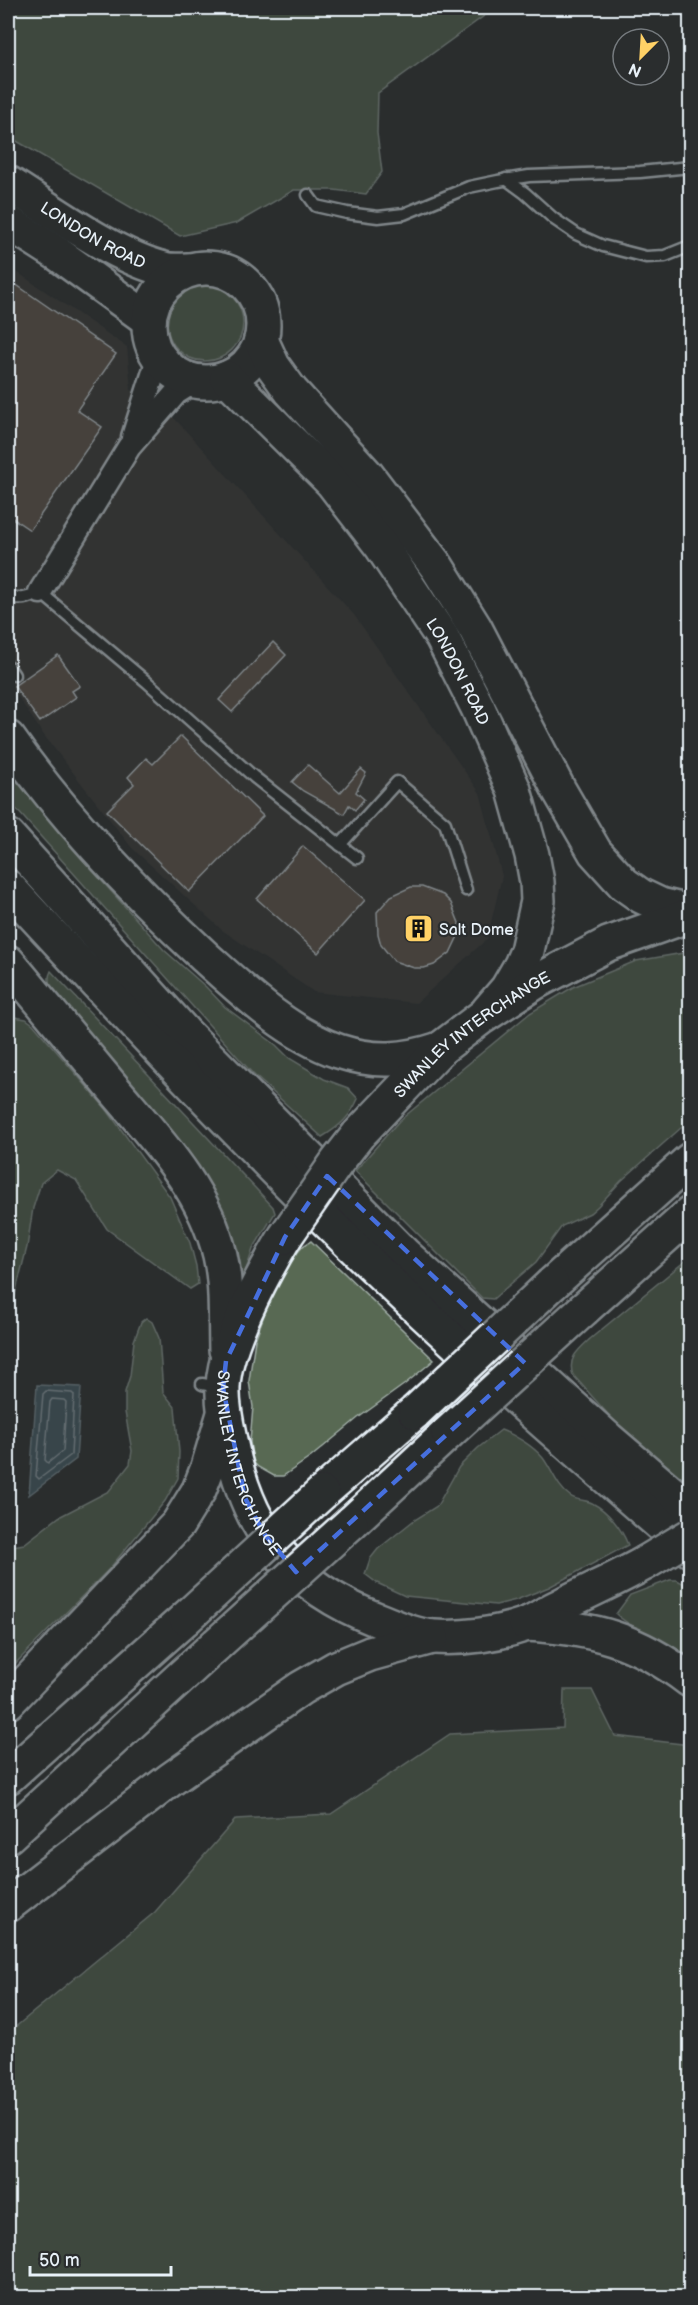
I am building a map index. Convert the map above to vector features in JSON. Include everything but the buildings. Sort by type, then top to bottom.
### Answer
[{"type":"main road","name":"LONDON ROAD","points":[[8,183],[68,222],[120,250],[165,269],[187,270]]},
{"type":"main road","name":"LONDON ROAD","points":[[8,222],[67,260],[149,320]]},
{"type":"main road","points":[[214,268],[228,272],[246,284],[259,301],[262,314],[261,340],[249,363],[227,378],[195,381],[169,368],[159,356],[153,345],[149,320],[153,304],[161,289],[173,278],[187,270],[214,268]]},
{"type":"main road","points":[[261,340],[273,366],[291,391],[368,475],[437,567],[475,628],[559,790],[595,852],[624,884],[641,896],[660,905],[690,914]]},
{"type":"main road","name":"LONDON ROAD","points":[[227,378],[332,482],[382,547],[442,637],[478,708],[514,790],[532,855],[538,901],[527,951],[521,965],[507,989],[482,1017]]},
{"type":"main road","points":[[8,738],[75,824],[152,907],[232,981],[272,1013],[304,1035],[335,1050],[352,1055],[395,1060],[440,1049]]},
{"type":"main road","points":[[8,836],[184,1032],[405,1255],[608,1439],[690,1509]]},
{"type":"main road","points":[[8,887],[162,1054],[369,1262],[556,1434],[690,1550]]},
{"type":"main road","name":"SWANLEY INTERCHANGE","points":[[690,914],[608,944],[534,983],[482,1017],[440,1049],[336,1161],[285,1237],[260,1283],[219,1386],[234,1459],[245,1498],[265,1535],[288,1566],[337,1602],[414,1634],[434,1637],[499,1632],[526,1624],[645,1563],[690,1536]]},
{"type":"main road","points":[[8,962],[167,1152],[203,1210],[220,1256],[225,1299],[219,1386],[208,1467],[199,1490],[178,1524],[8,1702]]},
{"type":"main road","points":[[8,1777],[415,1412],[552,1284],[690,1160]]},
{"type":"main road","points":[[8,1836],[690,1214]]},
{"type":"main road","points":[[526,1624],[589,1630],[623,1641],[669,1664],[690,1680]]},
{"type":"main road","points":[[8,1905],[170,1780],[301,1688],[336,1668],[370,1654],[434,1637]]},
{"type":"street","points":[[129,447],[159,356]]},
{"type":"street","points":[[40,592],[129,447],[176,393],[195,381]]},
{"type":"lane","points":[[308,195],[316,206],[378,217],[404,214],[469,187],[506,179],[690,167]]},
{"type":"lane","points":[[506,179],[554,219],[576,234],[603,246],[645,257],[665,256],[690,246]]},
{"type":"lane","points":[[8,595],[13,598],[29,598],[40,592],[147,682],[254,777],[357,858]]},
{"type":"lane","points":[[340,845],[397,782],[445,823],[466,890]]},
{"type":"highlighted area","points":[[327,1176],[525,1363],[296,1572],[265,1535],[245,1498],[223,1388],[226,1361],[285,1237]]},
{"type":"shaded area","points":[[8,266],[127,347],[131,390],[175,419],[354,615],[480,793],[502,876],[487,939],[416,1003],[314,992],[222,930],[132,848],[43,734],[8,682]]},
{"type":"green space","points":[[8,8],[495,8],[378,93],[377,133],[382,172],[366,194],[334,190],[294,190],[237,223],[180,236],[8,136]]},
{"type":"green space","points":[[205,285],[219,288],[232,296],[240,309],[243,323],[240,337],[232,350],[219,358],[205,361],[191,358],[178,350],[170,337],[167,323],[170,309],[178,296],[191,288]]},
{"type":"green space","points":[[8,767],[73,849],[164,950],[225,1007],[276,1045],[289,1058],[324,1079],[348,1088],[358,1099],[348,1116],[339,1125],[322,1137],[253,1074],[8,800]]},
{"type":"green space","points":[[690,952],[690,1120],[621,1181],[590,1213],[562,1226],[536,1262],[493,1299],[482,1298],[355,1171],[399,1121],[530,1013],[573,987],[636,961]]},
{"type":"green space","points":[[51,971],[273,1207],[275,1213],[253,1249],[245,1273],[238,1274],[52,989],[49,982]]},
{"type":"green space","points":[[8,1016],[26,1019],[33,1024],[107,1110],[170,1197],[190,1243],[198,1284],[190,1289],[107,1229],[76,1180],[57,1170],[41,1183],[33,1208],[27,1247],[8,1322]]},
{"type":"green space","points":[[311,1241],[434,1360],[311,1457],[283,1476],[274,1476],[253,1462],[250,1442],[253,1407],[249,1381],[255,1340],[272,1293],[288,1264],[303,1246]]},
{"type":"green space","points":[[690,1257],[690,1490],[623,1431],[573,1375],[571,1364],[578,1351],[590,1339]]},
{"type":"green space","points":[[146,1318],[152,1322],[159,1338],[163,1392],[175,1407],[179,1452],[178,1478],[165,1501],[110,1568],[8,1671],[8,1545],[24,1544],[59,1517],[109,1491],[130,1464],[132,1451],[125,1412],[125,1392],[130,1376],[134,1341],[141,1322]]},
{"type":"green space","points":[[501,1430],[524,1441],[539,1454],[570,1496],[592,1503],[604,1511],[618,1527],[628,1545],[549,1587],[496,1605],[405,1596],[377,1583],[365,1574],[370,1559],[378,1549],[413,1521],[437,1506],[459,1467]]},
{"type":"green space","points":[[670,1580],[677,1580],[690,1587],[690,1659],[631,1626],[616,1614],[630,1595]]},
{"type":"green space","points":[[564,1690],[592,1690],[615,1736],[690,1745],[690,2297],[8,2297],[8,2033],[155,1912],[236,1819],[331,1814],[450,1734],[563,1728]]},
{"type":"water","points":[[37,1385],[81,1387],[76,1459],[29,1495]]},
{"type":"place","name":"Salt Dome","points":[[418,929]]}]
